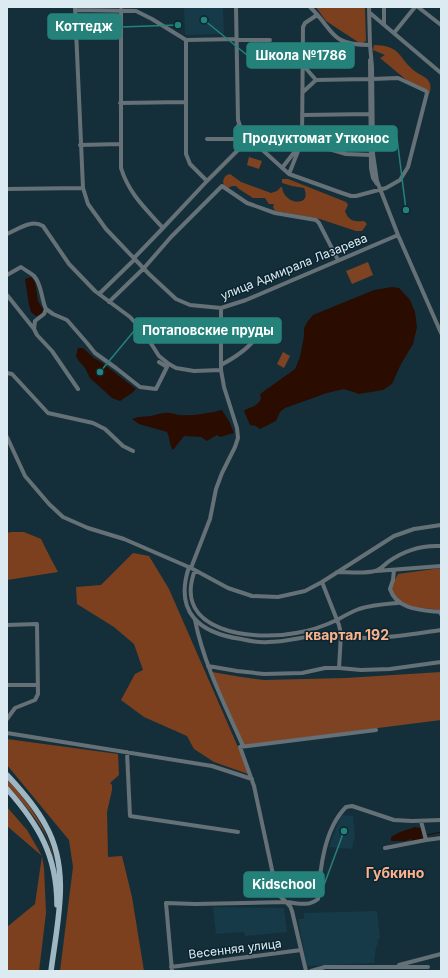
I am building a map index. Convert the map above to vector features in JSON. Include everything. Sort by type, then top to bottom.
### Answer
[{"type":"main road","points":[[7,775],[27,797],[47,827],[59,862],[61,878],[60,902],[51,971]]},
{"type":"main road","points":[[7,790],[30,816],[47,847],[56,878],[57,924]]},
{"type":"street","points":[[236,7],[239,149]]},
{"type":"street","points":[[310,7],[339,40],[359,45],[370,45]]},
{"type":"street","points":[[370,7],[373,154],[375,172],[379,188],[398,235],[441,333]]},
{"type":"street","points":[[384,7],[384,25]]},
{"type":"street","points":[[394,33],[417,7],[441,25]]},
{"type":"street","points":[[75,8],[136,11],[186,40],[270,40]]},
{"type":"street","name":"улица Адмирала Лазарева","points":[[75,8],[80,145],[83,188],[88,204],[97,217],[134,259],[176,299],[190,305],[221,308],[249,299],[398,235]]},
{"type":"street","points":[[121,10],[121,168],[124,179],[133,195],[164,228]]},
{"type":"street","points":[[370,13],[441,72]]},
{"type":"street","points":[[289,174],[302,141],[303,27],[305,23],[317,15]]},
{"type":"street","points":[[186,40],[187,158],[190,164],[207,181]]},
{"type":"street","points":[[303,66],[316,80]]},
{"type":"street","points":[[238,120],[241,129],[258,147],[289,174],[351,196],[379,188],[386,188],[400,180],[408,167],[427,93],[426,91],[398,78],[316,80],[303,92]]},
{"type":"street","points":[[371,79],[370,155],[372,178],[379,188]]},
{"type":"street","points":[[120,103],[186,102]]},
{"type":"street","points":[[302,115],[370,114]]},
{"type":"street","points":[[207,139],[238,138]]},
{"type":"street","points":[[302,141],[346,154],[370,155]]},
{"type":"street","points":[[80,145],[120,144]]},
{"type":"street","points":[[99,294],[239,149],[258,147]]},
{"type":"street","points":[[282,168],[299,147]]},
{"type":"street","points":[[109,302],[144,268],[171,237],[222,186],[254,206],[275,213],[316,220],[338,260]]},
{"type":"street","points":[[7,189],[83,188]]},
{"type":"street","points":[[7,234],[29,224],[38,224],[43,226],[69,264],[99,294],[130,317],[143,331],[159,356],[176,368],[194,370],[222,370]]},
{"type":"street","points":[[7,275],[15,269],[21,267],[34,276],[39,282],[42,301],[46,309],[67,320],[95,353],[140,388],[156,389],[167,368],[159,362]]},
{"type":"street","points":[[7,295],[37,335],[52,351],[78,389]]},
{"type":"street","points":[[221,308],[221,365],[224,387],[237,428],[238,438],[216,488],[210,519],[184,587],[188,609],[195,620],[200,625],[212,632],[231,638],[254,642],[268,642],[341,634],[374,638],[441,630]]},
{"type":"street","points":[[34,329],[35,321],[44,314],[46,309]]},
{"type":"street","points":[[221,365],[230,360],[255,340],[257,334],[242,328]]},
{"type":"street","points":[[7,374],[12,374],[48,413],[93,423],[105,429],[123,446],[133,451]]},
{"type":"street","points":[[7,437],[25,476],[48,504],[63,517],[88,528],[124,538],[228,588],[252,596],[278,597],[305,591],[322,582],[394,536],[405,531],[441,525]]},
{"type":"street","points":[[376,571],[395,557],[417,548],[441,546]]},
{"type":"street","points":[[353,562],[356,572]]},
{"type":"street","points":[[337,572],[394,570],[441,566]]},
{"type":"street","points":[[191,569],[190,587],[194,606],[204,620],[214,626],[232,632],[268,636],[296,633],[321,626],[360,609],[398,602]]},
{"type":"street","points":[[394,570],[390,590],[391,594],[398,602],[418,610],[440,612],[441,614]]},
{"type":"street","points":[[322,582],[341,634],[339,668]]},
{"type":"street","points":[[195,620],[199,640],[208,666],[243,746]]},
{"type":"street","points":[[7,625],[37,624],[38,685],[38,694],[36,699],[15,708],[7,719]]},
{"type":"street","points":[[208,666],[237,672],[264,674],[302,673],[325,668],[361,670],[441,662]]},
{"type":"street","points":[[7,685],[38,685]]},
{"type":"street","points":[[243,746],[376,730]]},
{"type":"street","points":[[7,733],[212,766],[252,780]]},
{"type":"street","points":[[243,746],[240,747],[254,786],[274,884],[277,893],[292,911],[306,971]]},
{"type":"street","points":[[127,752],[130,816],[238,832]]},
{"type":"street","points":[[172,969],[166,903],[195,904],[286,902],[312,904],[318,899],[320,868],[325,847],[334,823],[346,806],[352,806],[394,820],[441,820]]},
{"type":"street","points":[[421,821],[426,840]]},
{"type":"street","points":[[385,848],[441,838]]},
{"type":"street","points":[[292,911],[300,904]]},
{"type":"street","name":"Весенняя улица","points":[[172,969],[301,950]]},
{"type":"street","points":[[395,966],[441,954]]},
{"type":"street","points":[[311,971],[326,967],[428,967]]},
{"type":"shaded area","points":[[184,7],[223,7],[224,34],[185,35]]},
{"type":"shaded area","points":[[316,7],[365,7],[366,41],[361,44],[326,21]]},
{"type":"shaded area","points":[[374,45],[390,47],[395,50],[410,67],[428,80],[430,85],[430,93],[410,83],[380,58],[385,55],[373,50]]},
{"type":"shaded area","points":[[249,157],[262,161],[259,169],[247,165]]},
{"type":"shaded area","points":[[230,174],[241,182],[271,193],[282,187],[284,193],[292,201],[297,202],[305,199],[306,194],[304,188],[282,183],[282,179],[288,179],[346,202],[348,205],[345,211],[348,217],[355,221],[364,221],[367,224],[362,231],[356,231],[320,219],[275,211],[273,207],[274,205],[269,204],[265,198],[253,198],[236,186],[228,188],[224,185],[224,178]]},
{"type":"shaded area","points":[[368,262],[373,275],[352,284],[346,271]]},
{"type":"shaded area","points":[[31,277],[35,282],[38,301],[44,311],[42,314],[36,316],[31,312],[25,279]]},
{"type":"shaded area","points":[[392,287],[399,288],[410,300],[415,312],[417,327],[413,344],[401,364],[392,384],[383,390],[359,394],[344,389],[327,393],[285,408],[280,412],[276,421],[260,429],[256,426],[250,425],[244,411],[255,406],[261,399],[260,394],[295,369],[300,357],[304,328],[313,315],[374,290]]},
{"type":"shaded area","points":[[78,348],[83,348],[136,389],[120,401],[112,398],[90,378],[76,356]]},
{"type":"shaded area","points":[[283,352],[290,356],[284,368],[277,364]]},
{"type":"shaded area","points":[[222,410],[234,433],[220,437],[217,435],[207,441],[201,437],[184,436],[173,450],[167,432],[139,424],[132,419],[164,413],[191,415]]},
{"type":"shaded area","points":[[24,532],[41,539],[58,572],[7,580],[7,533]]},
{"type":"shaded area","points":[[133,553],[149,556],[169,589],[248,770],[248,774],[214,762],[194,749],[187,736],[144,717],[121,700],[135,674],[143,670],[134,644],[114,627],[77,604],[76,587],[101,585]]},
{"type":"shaded area","points":[[441,568],[441,611],[411,606],[402,602],[393,593],[392,585],[398,574]]},
{"type":"shaded area","points":[[212,672],[264,680],[346,678],[441,672],[441,720],[244,745]]},
{"type":"shaded area","points":[[7,739],[118,754],[119,775],[110,783],[112,785],[112,790],[107,812],[108,857],[122,856],[132,897],[144,971],[60,971],[73,867],[69,840],[7,765]]},
{"type":"shaded area","points":[[7,779],[37,817],[47,838],[29,810],[7,785]]},
{"type":"shaded area","points":[[7,807],[27,830],[42,856],[7,826]]},
{"type":"shaded area","points":[[341,815],[353,816],[355,835],[352,849],[329,847]]},
{"type":"shaded area","points":[[415,827],[421,828],[423,839],[413,842],[411,839],[405,841],[391,841],[391,837]]},
{"type":"shaded area","points":[[47,838],[52,849],[55,862]]},
{"type":"shaded area","points":[[42,856],[46,913],[39,971],[7,971],[7,927],[35,904]]},
{"type":"shaded area","points":[[213,907],[284,908],[287,932],[245,936],[244,932],[216,934]]},
{"type":"shaded area","points":[[377,911],[380,939],[377,939],[378,943],[374,963],[307,966],[298,919],[304,919],[304,913]]},
{"type":"waterway","points":[[427,835],[441,832]]},
{"type":"place","name":"Школа №1786","points":[[204,20]]},
{"type":"place","name":"Коттедж","points":[[178,25]]},
{"type":"place","name":"Продуктомат Утконос","points":[[406,210]]},
{"type":"place","name":"Потаповские пруды","points":[[100,372]]},
{"type":"place","name":"Kidschool","points":[[344,831]]},
{"type":"district","name":"квартал 192","points":[[347,635]]},
{"type":"district","name":"Губкино","points":[[395,873]]}]
